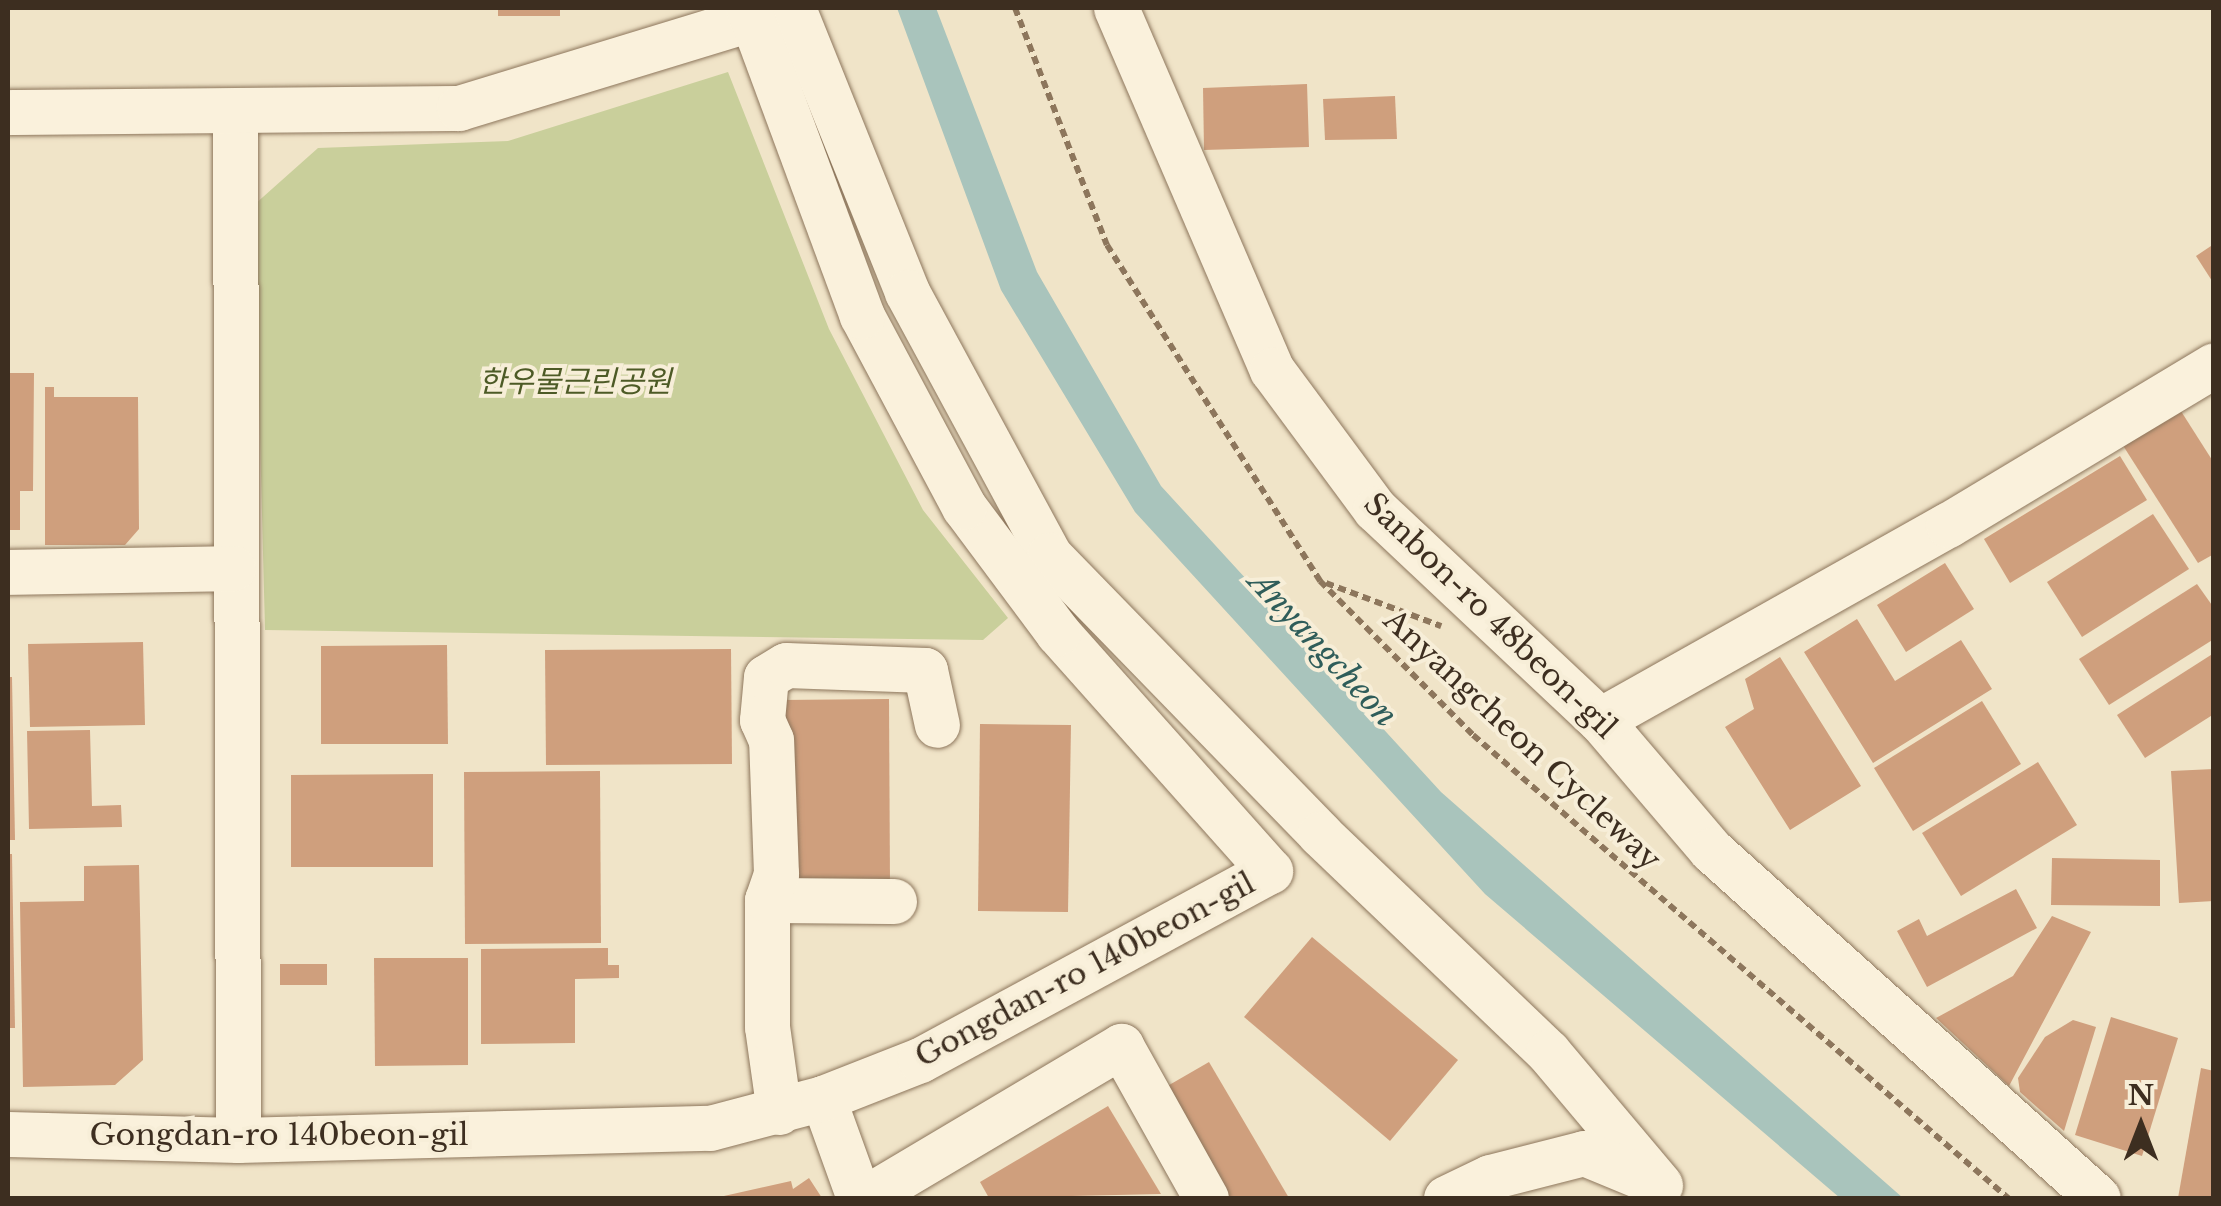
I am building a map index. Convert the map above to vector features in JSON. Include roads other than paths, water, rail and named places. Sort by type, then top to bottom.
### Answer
[{"type":"street","name":"Sanbon-ro 48beon-gil","points":[[1116,8],[1272,370],[1375,509],[1600,720],[1711,850],[2098,1198]]},
{"type":"street","points":[[8,112],[459,108],[765,11],[907,292],[1049,556],[1320,834],[1548,1052],[1669,1192]]},
{"type":"street","name":"Gongdan-ro 140beon-gil","points":[[8,1134],[238,1140],[710,1128],[823,1098],[920,1060],[1270,871],[1058,633],[964,507],[862,316],[765,11]]},
{"type":"street","points":[[235,111],[233,568],[238,1140]]},
{"type":"street","points":[[1600,720],[1948,525],[2214,365]]},
{"type":"street","points":[[8,572],[233,568]]},
{"type":"street","points":[[779,1112],[767,1027],[767,900],[776,874],[771,740],[762,720],[766,678],[786,666],[925,670],[937,726]]},
{"type":"street","points":[[1270,871],[1320,834]]},
{"type":"street","points":[[767,900],[894,901]]},
{"type":"street","points":[[823,1098],[862,1198],[1121,1046],[1206,1198]]},
{"type":"street","points":[[1446,1198],[1490,1177],[1584,1152],[1669,1192]]},
{"type":"water","points":[[897,8],[936,8],[1037,272],[1161,486],[1441,792],[1903,1198],[1840,1198],[1485,894],[1135,512],[1001,290]]},
{"type":"park label","name":"한우물근린공원","points":[[575,382]]},
{"type":"water label","name":"Anyangcheon","points":[[1323,649]]}]
